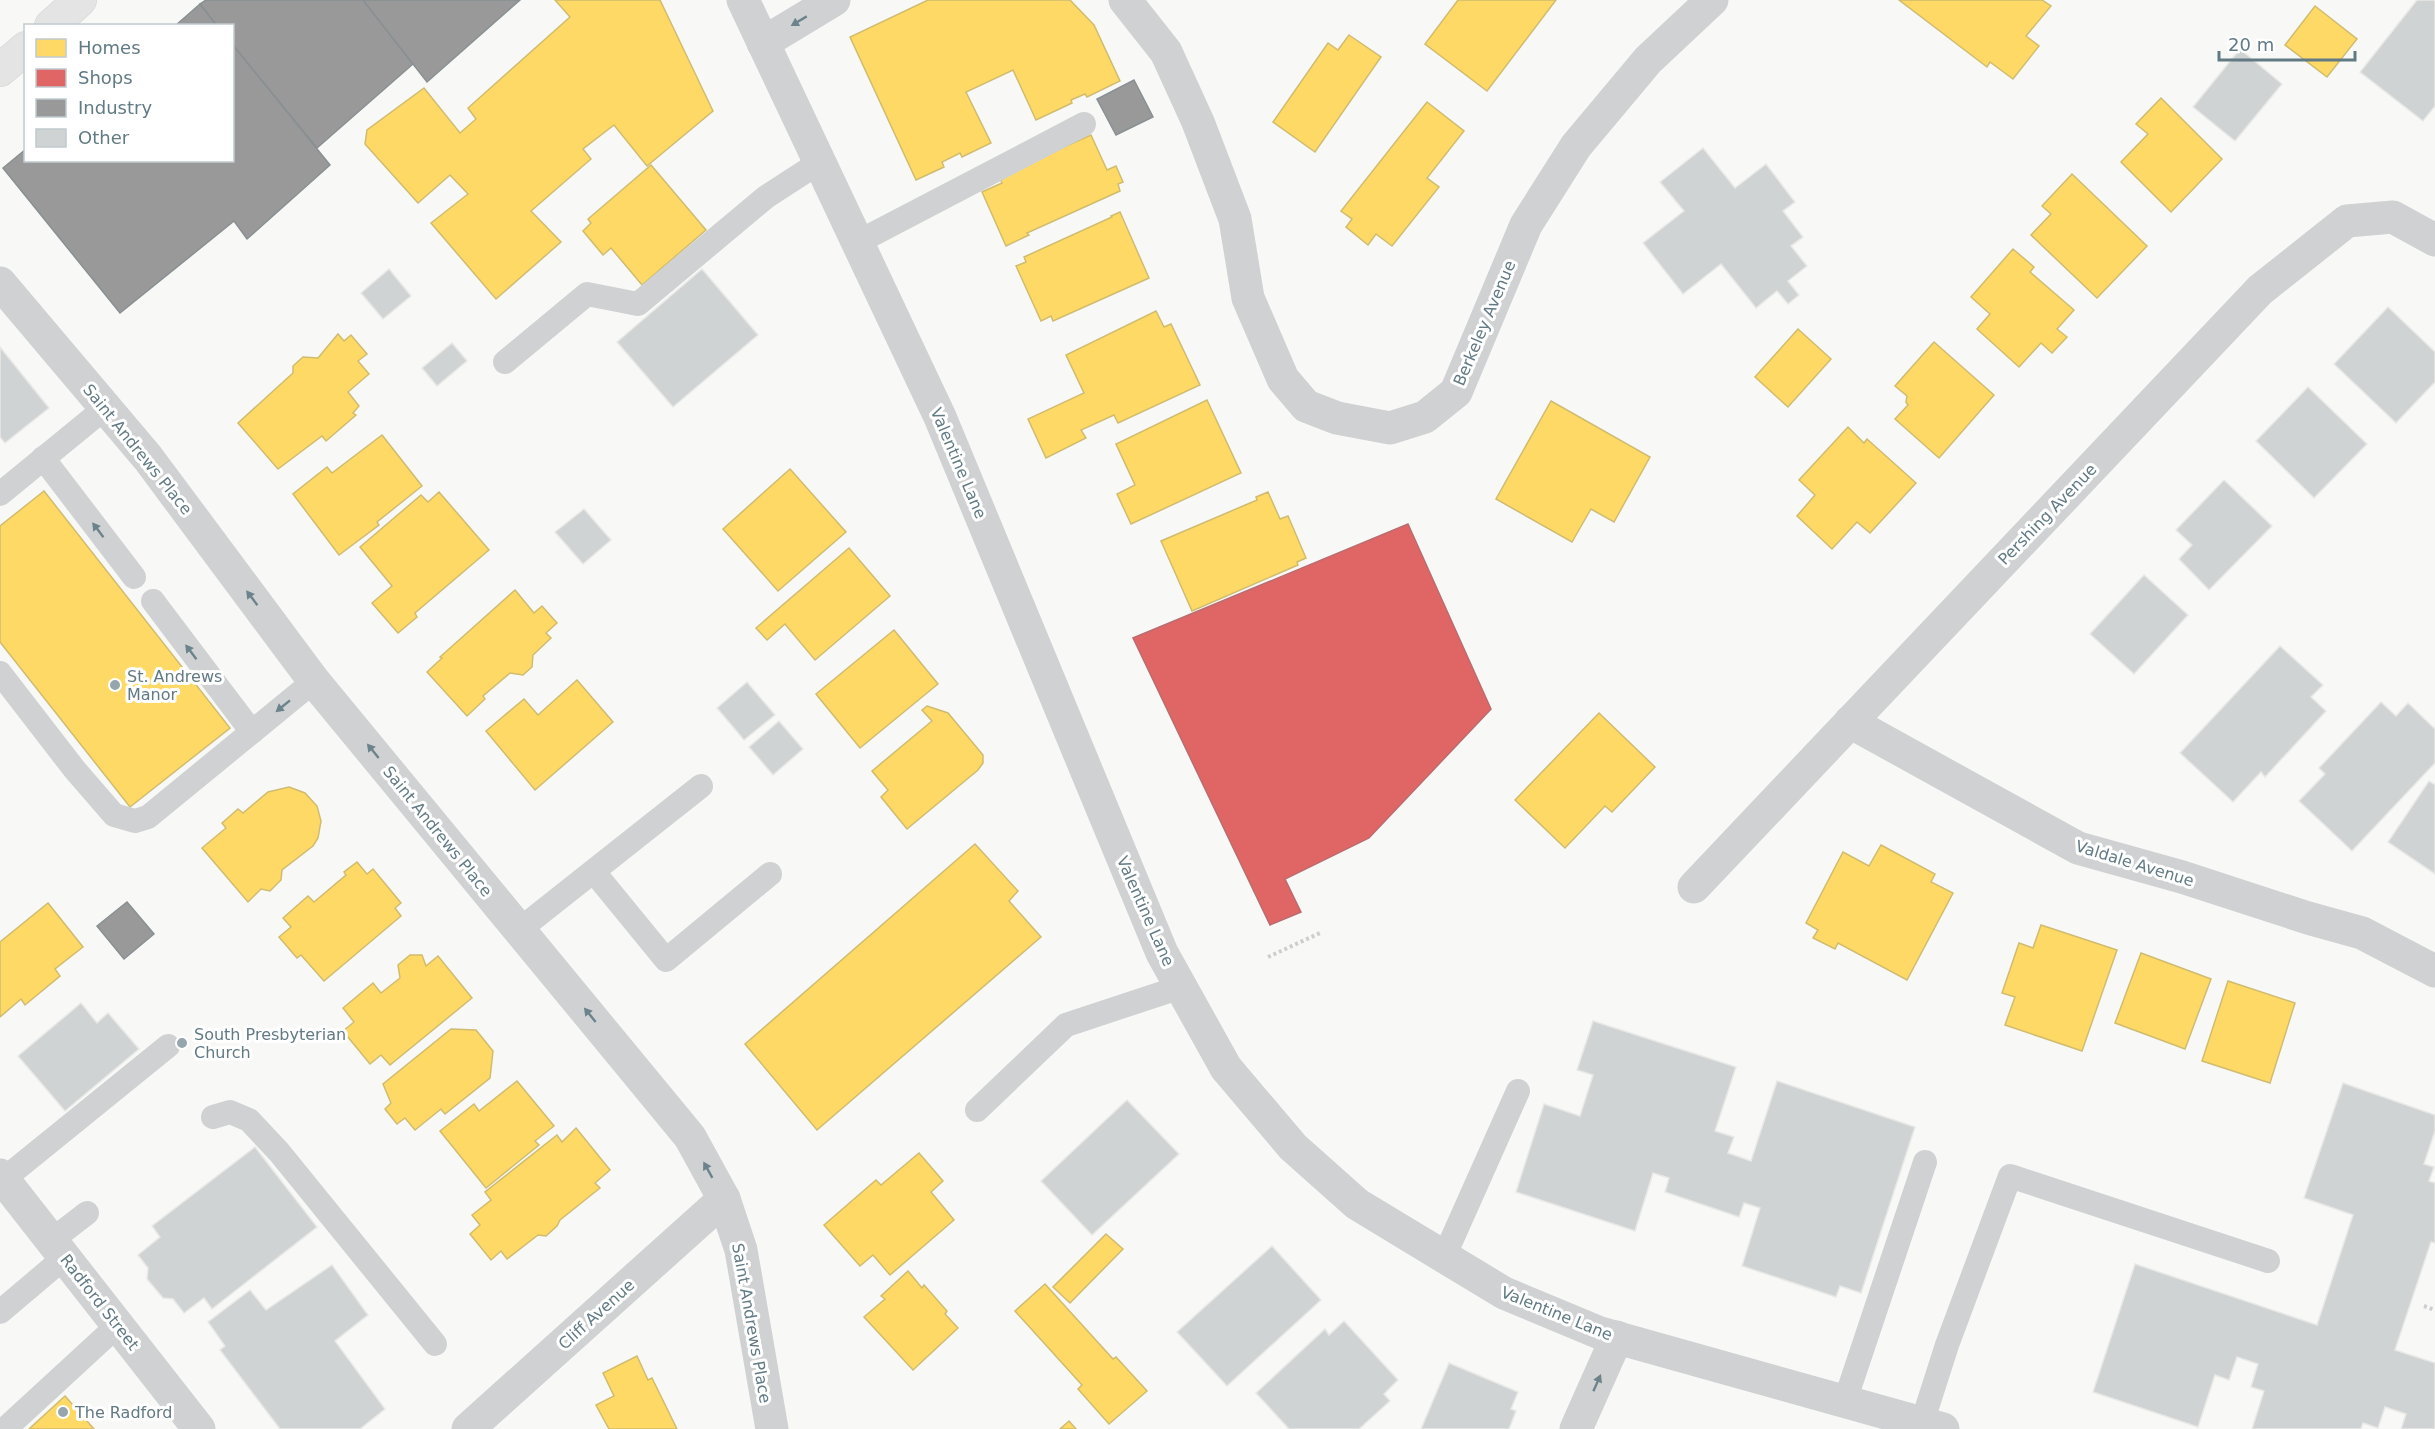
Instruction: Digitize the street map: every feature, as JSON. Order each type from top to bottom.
[{"type":"main road","points":[[53,24],[80,0]]},
{"type":"main road","points":[[0,70],[24,50]]},
{"type":"street","name":"Valentine Lane","points":[[743,0],[940,417],[1158,942],[1226,1068],[1293,1147],[1357,1204],[1504,1293],[1600,1333],[1933,1426]]},
{"type":"street","points":[[763,43],[834,0]]},
{"type":"street","name":"Berkeley Avenue","points":[[1125,0],[1166,52],[1198,123],[1235,219],[1248,298],[1282,378],[1306,406],[1337,418],[1390,428],[1425,417],[1456,392],[1527,225],[1576,146],[1648,60],[1712,0]]},
{"type":"street","name":"Pershing Avenue","points":[[1694,887],[2260,290],[2347,221],[2393,217],[2435,240]]},
{"type":"street","name":"Saint Andrews Place","points":[[0,283],[148,458],[315,681],[690,1137],[724,1199],[741,1250],[772,1429]]},
{"type":"street","name":"Valdale Avenue","points":[[1850,722],[2078,848],[2182,877],[2362,933],[2435,971]]},
{"type":"street","name":"Radford Street","points":[[2,1177],[199,1429]]},
{"type":"street","name":"Cliff Avenue","points":[[468,1429],[724,1199]]},
{"type":"street","points":[[1576,1429],[1617,1337]]},
{"type":"lane","points":[[858,242],[1084,124]]},
{"type":"lane","points":[[505,362],[587,294],[638,304],[766,197],[820,162]]},
{"type":"lane","points":[[0,494],[105,408]]},
{"type":"lane","points":[[43,458],[134,577]]},
{"type":"lane","points":[[153,601],[252,732]]},
{"type":"lane","points":[[0,673],[75,770],[114,815],[135,820],[147,817],[315,681]]},
{"type":"lane","points":[[519,930],[702,786]]},
{"type":"lane","points":[[594,872],[666,960],[770,874]]},
{"type":"lane","points":[[976,1110],[1066,1025],[1181,987]]},
{"type":"lane","points":[[2,1177],[168,1046]]},
{"type":"lane","points":[[1444,1257],[1518,1091]]},
{"type":"lane","points":[[213,1118],[230,1112],[249,1120],[279,1152],[435,1344]]},
{"type":"lane","points":[[1845,1401],[1925,1162]]},
{"type":"lane","points":[[1933,1426],[1947,1346],[2010,1176],[2268,1261]]},
{"type":"lane","points":[[0,1312],[87,1214]]},
{"type":"lane","points":[[5,1429],[118,1325]]},
{"type":"path","points":[[1268,957],[1320,933]]},
{"type":"path","points":[[2424,1306],[2435,1310]]},
{"type":"building: Homes","points":[[555,0],[660,0],[713,111],[647,166],[614,125],[583,149],[591,159],[531,211],[561,242],[496,299],[431,223],[468,194],[450,175],[418,203],[365,144],[367,130],[424,88],[460,133],[476,119],[468,108],[570,17]]},
{"type":"building: Homes","points":[[928,0],[1070,0],[1094,25],[1120,81],[1087,97],[1085,94],[1071,100],[1072,103],[1036,120],[1013,70],[966,92],[991,143],[962,157],[960,153],[942,162],[944,167],[916,180],[850,37]]},
{"type":"building: Homes","points":[[1458,0],[1556,0],[1487,91],[1425,44]]},
{"type":"building: Homes","points":[[1899,0],[2042,0],[2051,6],[2026,36],[2039,46],[2013,79],[1990,62],[1987,67]]},
{"type":"building: Homes","points":[[2315,6],[2357,39],[2327,77],[2285,45]]},
{"type":"building: Homes","points":[[1349,35],[1381,57],[1315,152],[1273,122],[1328,43],[1338,50]]},
{"type":"building: Homes","points":[[2161,98],[2222,159],[2171,212],[2121,162],[2148,134],[2136,124]]},
{"type":"building: Homes","points":[[1427,102],[1464,131],[1427,178],[1439,187],[1392,246],[1376,234],[1368,245],[1346,227],[1352,219],[1341,211]]},
{"type":"building: Homes","points":[[1091,135],[1107,170],[1116,166],[1123,182],[1118,184],[1120,191],[1027,233],[1029,235],[1006,246],[982,192],[1002,183],[999,176]]},
{"type":"building: Homes","points":[[651,165],[706,230],[642,285],[611,248],[603,255],[583,231],[591,223],[588,219]]},
{"type":"building: Homes","points":[[2072,174],[2147,246],[2097,298],[2031,235],[2051,214],[2042,206]]},
{"type":"building: Homes","points":[[1120,212],[1149,278],[1053,321],[1051,316],[1041,321],[1016,266],[1026,262],[1024,257]]},
{"type":"building: Homes","points":[[2013,249],[2034,267],[2030,272],[2074,310],[2057,329],[2067,337],[2052,353],[2041,343],[2019,367],[1977,329],[1990,314],[1971,297]]},
{"type":"building: Homes","points":[[1156,311],[1164,327],[1171,324],[1200,385],[1118,423],[1114,415],[1081,430],[1086,438],[1046,458],[1028,419],[1084,393],[1066,355]]},
{"type":"building: Homes","points":[[1798,329],[1831,359],[1788,407],[1755,377]]},
{"type":"building: Homes","points":[[338,334],[344,341],[351,335],[367,354],[358,361],[369,374],[348,392],[359,406],[353,413],[356,415],[326,441],[322,436],[278,469],[238,423],[293,373],[293,366],[303,357],[318,358]]},
{"type":"building: Homes","points":[[1934,342],[1994,395],[1939,458],[1895,419],[1908,405],[1907,396],[1895,386]]},
{"type":"building: Homes","points":[[1207,400],[1241,473],[1131,524],[1117,494],[1135,485],[1116,444]]},
{"type":"building: Homes","points":[[1551,401],[1650,457],[1614,522],[1591,509],[1572,542],[1496,499]]},
{"type":"building: Homes","points":[[1848,427],[1864,443],[1867,439],[1916,483],[1870,533],[1857,522],[1832,549],[1797,516],[1815,495],[1799,480]]},
{"type":"building: Homes","points":[[382,435],[422,486],[377,522],[379,525],[339,555],[293,494],[327,467],[332,473]]},
{"type":"building: Homes","points":[[790,469],[846,532],[778,591],[723,529]]},
{"type":"building: Homes","name":"St. Andrews Manor","points":[[44,491],[230,728],[130,807],[0,642],[0,526]]},
{"type":"building: Homes","points":[[439,492],[489,550],[415,613],[417,617],[398,633],[372,603],[392,586],[360,547],[421,495],[428,502]]},
{"type":"building: Homes","points":[[1268,492],[1280,519],[1288,516],[1306,558],[1297,562],[1298,565],[1192,611],[1161,541],[1257,500],[1256,497]]},
{"type":"building: Homes","points":[[849,548],[890,596],[815,660],[785,624],[767,640],[756,628]]},
{"type":"building: Homes","points":[[515,590],[534,613],[542,606],[557,623],[546,633],[551,638],[533,655],[532,667],[523,675],[510,673],[483,696],[485,699],[467,716],[427,672],[442,658],[440,657]]},
{"type":"building: Homes","points":[[894,630],[938,684],[860,748],[816,694]]},
{"type":"building: Homes","points":[[577,680],[613,722],[535,790],[486,731],[524,699],[538,715]]},
{"type":"building: Homes","points":[[927,706],[948,713],[983,755],[983,763],[978,770],[907,829],[881,797],[888,790],[872,771],[932,721],[922,710]]},
{"type":"building: Homes","points":[[1599,713],[1655,767],[1612,812],[1605,806],[1565,848],[1515,800]]},
{"type":"building: Homes","points":[[289,787],[305,793],[317,806],[321,821],[318,838],[313,846],[282,870],[281,880],[270,891],[261,889],[248,902],[202,848],[226,828],[222,823],[238,809],[243,813],[268,792]]},
{"type":"building: Homes","points":[[975,844],[1018,891],[1009,901],[1041,937],[817,1130],[745,1044]]},
{"type":"building: Homes","points":[[1881,845],[1935,874],[1931,882],[1953,893],[1907,980],[1838,943],[1835,949],[1813,938],[1818,930],[1806,923],[1843,852],[1869,866]]},
{"type":"building: Homes","points":[[357,862],[367,874],[373,869],[401,903],[395,908],[401,916],[324,981],[301,955],[297,958],[279,937],[291,927],[283,918],[308,896],[314,902],[346,875],[344,872]]},
{"type":"building: Homes","points":[[48,903],[83,947],[55,969],[60,976],[25,1005],[21,999],[0,1017],[0,942]]},
{"type":"building: Homes","points":[[2041,925],[2117,950],[2082,1051],[2005,1025],[2015,997],[2002,993],[2019,943],[2033,948]]},
{"type":"building: Homes","points":[[2141,953],[2211,979],[2185,1049],[2115,1023]]},
{"type":"building: Homes","points":[[410,955],[422,955],[426,966],[438,956],[472,998],[390,1065],[381,1055],[370,1064],[343,1031],[354,1022],[343,1008],[373,983],[381,993],[400,978],[398,965]]},
{"type":"building: Homes","points":[[2228,981],[2295,1003],[2270,1083],[2202,1061]]},
{"type":"building: Homes","points":[[451,1029],[476,1030],[493,1051],[490,1078],[445,1114],[441,1109],[415,1130],[405,1118],[397,1124],[385,1109],[391,1103],[383,1084]]},
{"type":"building: Homes","points":[[517,1081],[554,1126],[535,1141],[539,1145],[486,1188],[440,1131],[474,1104],[479,1111]]},
{"type":"building: Homes","points":[[576,1128],[610,1170],[595,1183],[600,1188],[560,1220],[546,1236],[538,1235],[507,1259],[501,1251],[491,1260],[470,1234],[480,1225],[472,1215],[491,1200],[485,1192],[557,1135],[562,1142]]},
{"type":"building: Homes","points":[[919,1153],[943,1181],[931,1192],[954,1220],[890,1275],[873,1255],[860,1266],[824,1225],[876,1180],[881,1185]]},
{"type":"building: Homes","points":[[1106,1234],[1123,1249],[1070,1303],[1053,1287]]},
{"type":"building: Homes","points":[[908,1271],[922,1288],[924,1285],[947,1311],[945,1314],[958,1328],[913,1370],[864,1317],[885,1299],[881,1296]]},
{"type":"building: Homes","points":[[1045,1284],[1113,1359],[1116,1357],[1147,1391],[1109,1424],[1078,1389],[1082,1385],[1015,1311]]},
{"type":"building: Homes","points":[[637,1356],[648,1380],[652,1378],[677,1429],[609,1429],[596,1405],[614,1396],[603,1373]]},
{"type":"building: Homes","name":"The Radford","points":[[65,1396],[94,1429],[29,1429]]},
{"type":"building: Homes","points":[[1069,1421],[1076,1429],[1060,1429]]},
{"type":"building: Shops","points":[[1408,524],[1491,709],[1369,838],[1285,879],[1301,912],[1270,925],[1133,638]]},
{"type":"building: Industry","points":[[206,0],[363,0],[413,64],[317,148],[234,46],[234,24],[215,24],[200,4]]},
{"type":"building: Industry","points":[[363,0],[520,0],[427,82]]},
{"type":"building: Industry","points":[[200,4],[215,24],[177,24]]},
{"type":"building: Industry","points":[[234,46],[330,165],[247,239],[234,221],[120,313],[3,168],[24,151],[24,162],[234,162]]},
{"type":"building: Industry","points":[[1134,80],[1153,117],[1116,135],[1097,99]]},
{"type":"building: Industry","points":[[127,902],[154,934],[124,959],[97,926]]},
{"type":"building: Other","points":[[2417,0],[2435,0],[2435,106],[2423,121],[2360,72]]},
{"type":"building: Other","points":[[2240,49],[2282,84],[2235,141],[2193,107]]},
{"type":"building: Other","points":[[1703,148],[1735,188],[1766,164],[1795,202],[1783,211],[1803,237],[1791,246],[1807,266],[1788,281],[1799,295],[1788,304],[1777,291],[1756,308],[1721,264],[1683,294],[1643,243],[1684,211],[1660,182]]},
{"type":"building: Other","points":[[389,269],[411,296],[383,319],[361,293]]},
{"type":"building: Other","points":[[702,269],[758,335],[673,407],[617,342]]},
{"type":"building: Other","points":[[2388,307],[2435,352],[2435,382],[2396,423],[2334,364]]},
{"type":"building: Other","points":[[452,343],[467,361],[437,386],[422,368]]},
{"type":"building: Other","points":[[0,347],[49,408],[5,443],[0,437]]},
{"type":"building: Other","points":[[2308,387],[2367,444],[2314,498],[2256,441]]},
{"type":"building: Other","points":[[2224,480],[2272,526],[2209,590],[2179,559],[2192,545],[2176,530]]},
{"type":"building: Other","points":[[584,509],[611,540],[583,564],[555,532]]},
{"type":"building: Other","points":[[2144,575],[2188,615],[2134,674],[2090,634]]},
{"type":"building: Other","points":[[2280,646],[2323,685],[2311,697],[2326,711],[2265,777],[2261,772],[2233,802],[2180,753]]},
{"type":"building: Other","points":[[747,682],[775,715],[744,740],[717,708]]},
{"type":"building: Other","points":[[2381,702],[2396,716],[2408,703],[2435,729],[2435,763],[2352,851],[2299,801],[2325,774],[2319,768]]},
{"type":"building: Other","points":[[779,721],[803,749],[773,775],[749,747]]},
{"type":"building: Other","points":[[2429,781],[2435,785],[2435,874],[2388,842]]},
{"type":"building: Other","points":[[81,1003],[97,1023],[108,1013],[139,1049],[65,1111],[18,1056]]},
{"type":"building: Other","points":[[1593,1021],[1736,1067],[1715,1131],[1734,1137],[1728,1153],[1751,1161],[1777,1081],[1915,1127],[1861,1293],[1840,1286],[1836,1297],[1742,1266],[1760,1208],[1744,1203],[1739,1217],[1665,1192],[1669,1178],[1653,1173],[1635,1231],[1516,1192],[1544,1104],[1580,1116],[1593,1075],[1577,1070]]},
{"type":"building: Other","points":[[2343,1083],[2435,1115],[2435,1131],[2424,1164],[2434,1167],[2429,1181],[2435,1183],[2435,1243],[2431,1242],[2395,1350],[2435,1363],[2435,1429],[2401,1429],[2406,1414],[2385,1407],[2378,1428],[2363,1423],[2361,1429],[2252,1429],[2264,1391],[2251,1387],[2258,1364],[2237,1357],[2229,1380],[2215,1375],[2198,1427],[2093,1392],[2135,1264],[2317,1325],[2353,1215],[2304,1198]]},
{"type":"building: Other","points":[[1127,1100],[1179,1154],[1092,1235],[1041,1181]]},
{"type":"building: Other","points":[[255,1147],[317,1227],[212,1309],[204,1298],[184,1313],[173,1299],[163,1298],[147,1279],[148,1268],[138,1255],[160,1237],[152,1226]]},
{"type":"building: Other","points":[[1272,1246],[1321,1300],[1227,1386],[1177,1332]]},
{"type":"building: Other","points":[[332,1265],[368,1315],[335,1341],[385,1409],[360,1429],[280,1429],[220,1350],[225,1346],[208,1322],[250,1290],[266,1310]]},
{"type":"building: Other","points":[[1344,1321],[1398,1380],[1384,1394],[1390,1401],[1359,1429],[1289,1429],[1256,1393],[1325,1329],[1329,1335]]},
{"type":"building: Other","points":[[1449,1363],[1518,1392],[1511,1409],[1516,1411],[1509,1429],[1421,1429]]},
{"type":"place","name":"St. Andrews Manor","points":[[115,685]]},
{"type":"place","name":"South Presbyterian Church","points":[[182,1043]]},
{"type":"place","name":"The Radford","points":[[63,1412]]}]
